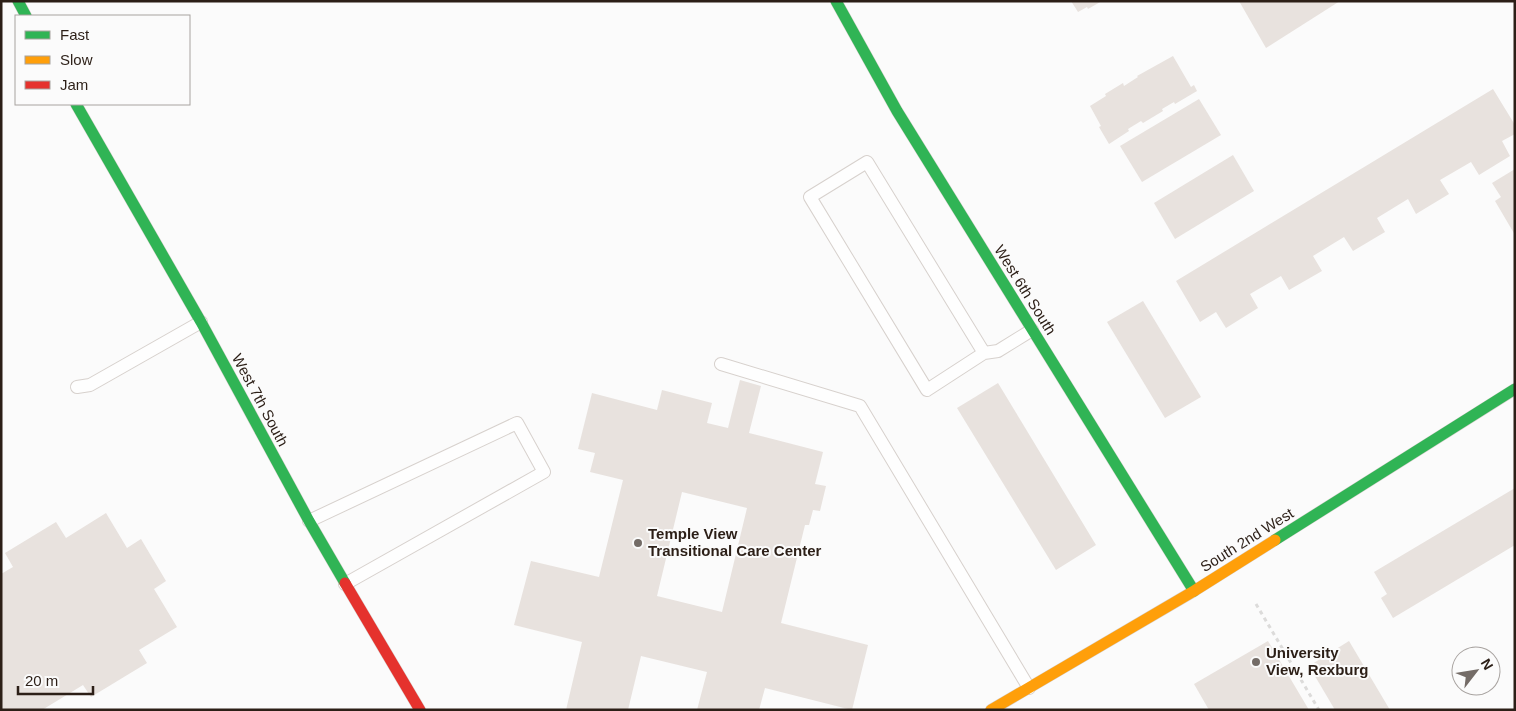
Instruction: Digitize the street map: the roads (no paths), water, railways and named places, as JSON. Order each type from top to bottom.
[{"type":"main road","points":[[18,1],[25,15]]},
{"type":"main road","name":"West 6th South","points":[[836,1],[897,111],[1194,591]]},
{"type":"main road","name":"West 7th South","points":[[77,105],[201,322],[308,521],[420,710]]},
{"type":"main road","name":"South 2nd West","points":[[991,710],[1194,591],[1515,390]]},
{"type":"lane","points":[[984,354],[867,162],[810,197],[926,390],[984,354],[998,352],[1032,330]]},
{"type":"lane","points":[[77,387],[90,385],[201,322]]},
{"type":"lane","points":[[721,364],[860,406],[1028,688]]},
{"type":"lane","points":[[308,521],[517,422],[544,472],[345,584]]},
{"type":"place","name":"Temple View Transitional Care Center","points":[[638,543]]},
{"type":"place","name":"University View, Rexburg","points":[[1256,662]]}]
